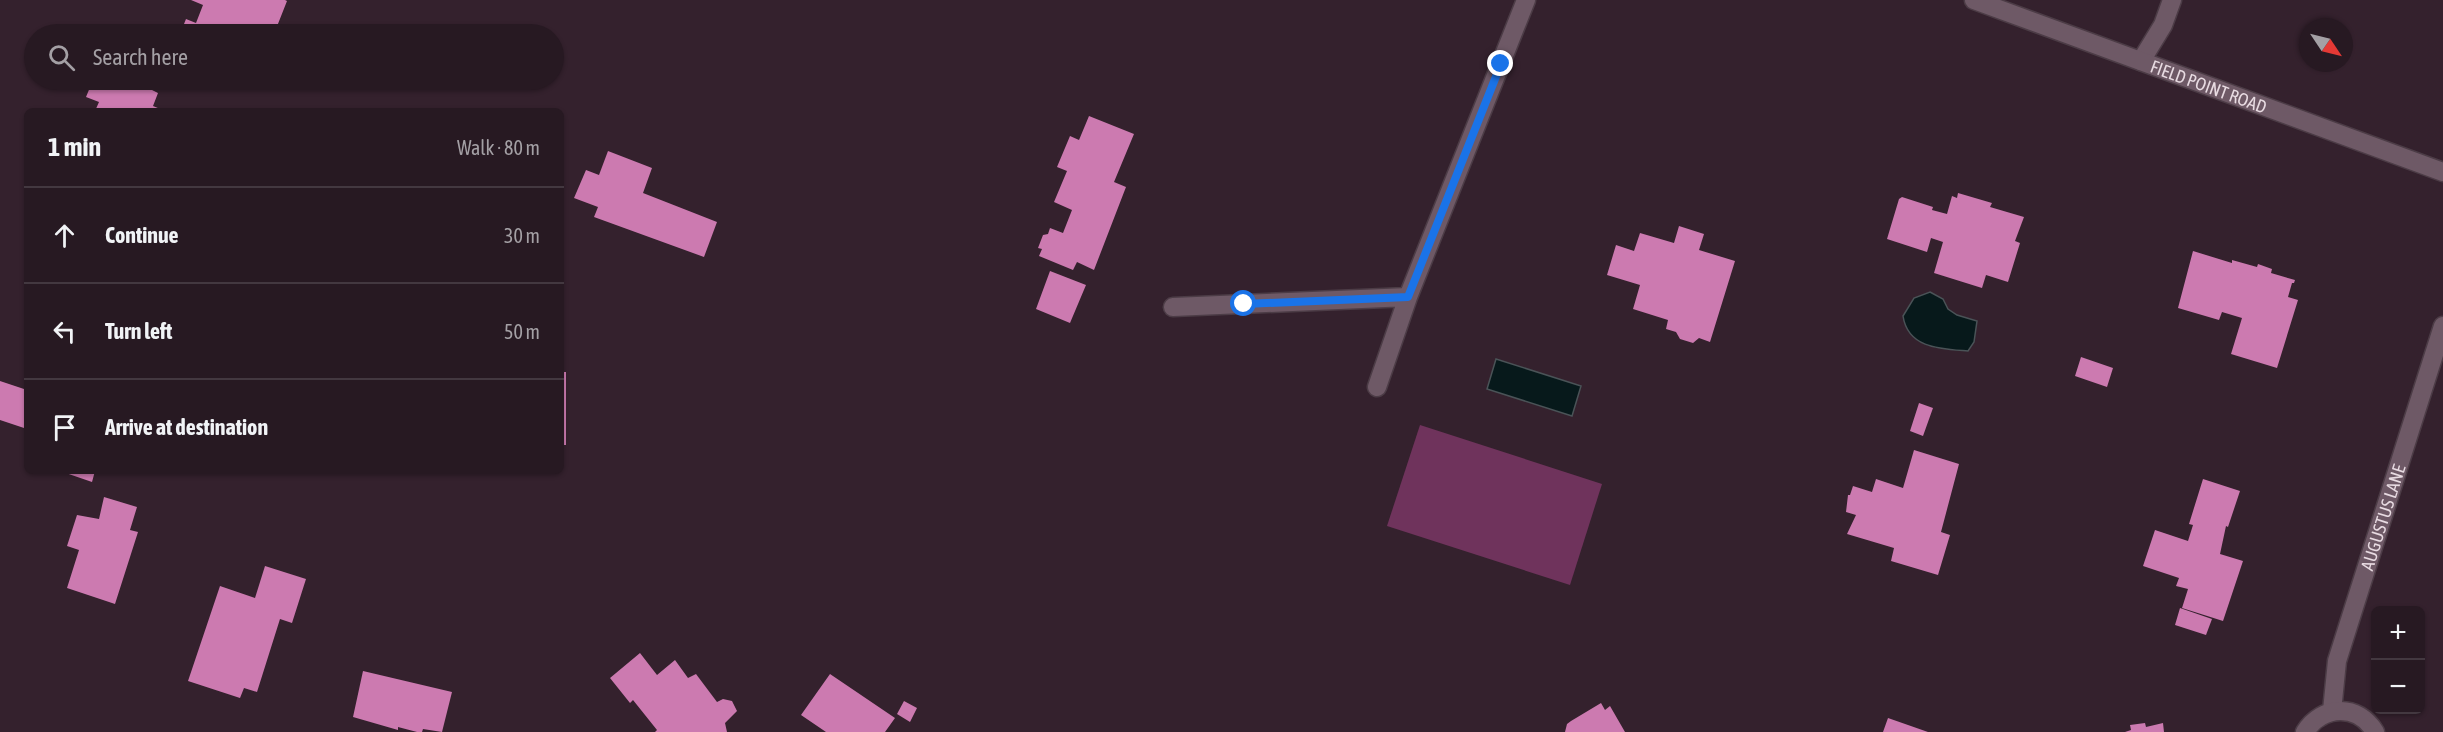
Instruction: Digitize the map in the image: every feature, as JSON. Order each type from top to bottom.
[{"type":"street","points":[[1377,387],[1408,297],[1526,0]]},
{"type":"street","name":"FIELD POINT ROAD","points":[[1974,0],[2443,172]]},
{"type":"street","points":[[2141,61],[2163,24],[2172,0]]},
{"type":"street","points":[[1173,307],[1408,297]]},
{"type":"street","name":"AUGUSTUS LANE","points":[[2332,711],[2337,661],[2443,326]]},
{"type":"street","points":[[2305,732],[2310,723],[2319,716],[2332,711],[2347,711],[2360,715],[2375,732]]},
{"type":"shaded area","points":[[1930,292],[1943,299],[1948,309],[1957,315],[1977,321],[1974,342],[1968,351],[1928,345],[1919,341],[1906,327],[1903,316],[1914,298]]},
{"type":"shaded area","points":[[1496,359],[1581,386],[1572,416],[1487,389]]},
{"type":"shaded area","points":[[1420,425],[1602,484],[1570,585],[1387,526]]},
{"type":"building","points":[[191,0],[287,1],[278,24],[184,24],[186,19],[196,23],[203,5]]},
{"type":"building","points":[[89,90],[152,90],[158,93],[153,106],[158,108],[96,108],[99,102],[86,97]]},
{"type":"building","points":[[1089,116],[1134,134],[1114,182],[1126,187],[1094,270],[1077,262],[1073,270],[1039,256],[1042,249],[1038,248],[1043,235],[1048,234],[1050,228],[1063,233],[1072,210],[1054,202],[1067,171],[1057,167],[1070,136],[1079,140]]},
{"type":"building","points":[[608,151],[652,168],[643,193],[717,222],[704,257],[594,217],[598,207],[574,198],[586,170],[599,175]]},
{"type":"building","points":[[1958,193],[1992,203],[1990,207],[2024,217],[2015,241],[2020,243],[2008,282],[1986,275],[1982,288],[1934,273],[1943,242],[1931,238],[1927,252],[1887,239],[1899,199],[1902,197],[1947,214],[1952,196],[1957,198]]},
{"type":"building","points":[[1679,226],[1704,234],[1699,250],[1735,261],[1710,342],[1699,338],[1693,343],[1680,339],[1676,332],[1666,329],[1668,320],[1633,309],[1640,285],[1607,275],[1616,245],[1634,251],[1640,233],[1674,243]]},
{"type":"building","points":[[2193,251],[2232,263],[2232,260],[2257,267],[2258,264],[2272,269],[2271,273],[2295,280],[2288,297],[2298,300],[2277,368],[2231,354],[2242,318],[2222,312],[2219,320],[2178,308]]},
{"type":"building","points":[[1050,271],[1086,285],[1070,323],[1036,309]]},
{"type":"building","points":[[2081,357],[2113,368],[2107,387],[2075,376]]},
{"type":"building","points":[[564,372],[566,372],[566,445],[564,445]]},
{"type":"building","points":[[0,381],[24,389],[24,428],[0,420]]},
{"type":"building","points":[[1919,403],[1933,408],[1923,436],[1910,431]]},
{"type":"building","points":[[1914,450],[1959,464],[1941,532],[1950,535],[1938,575],[1891,561],[1894,548],[1847,534],[1856,515],[1846,512],[1848,495],[1853,486],[1872,492],[1876,479],[1903,488]]},
{"type":"building","points":[[69,474],[94,474],[92,482]]},
{"type":"building","points":[[2203,479],[2240,491],[2228,527],[2226,526],[2220,554],[2243,561],[2223,621],[2182,608],[2188,589],[2176,586],[2179,578],[2143,566],[2155,530],[2188,541],[2193,525],[2189,524]]},
{"type":"building","points":[[104,497],[137,507],[130,530],[138,532],[115,604],[67,588],[79,550],[67,546],[77,515],[99,519]]},
{"type":"building","points":[[265,566],[306,579],[292,623],[280,619],[257,692],[244,688],[240,698],[188,681],[220,586],[255,598]]},
{"type":"building","points":[[2180,608],[2212,619],[2206,635],[2175,625]]},
{"type":"building","points":[[640,653],[657,675],[675,660],[688,678],[696,674],[717,702],[723,699],[732,701],[737,711],[725,723],[727,732],[655,732],[657,730],[633,700],[630,703],[610,678]]},
{"type":"building","points":[[363,671],[452,692],[442,732],[423,729],[422,732],[417,732],[398,727],[398,730],[353,717]]},
{"type":"building","points":[[830,674],[895,718],[885,732],[826,732],[801,715]]},
{"type":"building","points":[[904,701],[917,708],[910,722],[897,714]]},
{"type":"building","points":[[1601,703],[1605,710],[1610,706],[1625,732],[1565,732],[1567,724]]},
{"type":"building","points":[[1888,718],[1928,732],[1883,732]]},
{"type":"building","points":[[2145,723],[2146,727],[2163,723],[2164,732],[2125,732],[2131,730],[2130,725]]},
{"type":"route","points":[[1244,304],[1408,297],[1501,64]]}]
